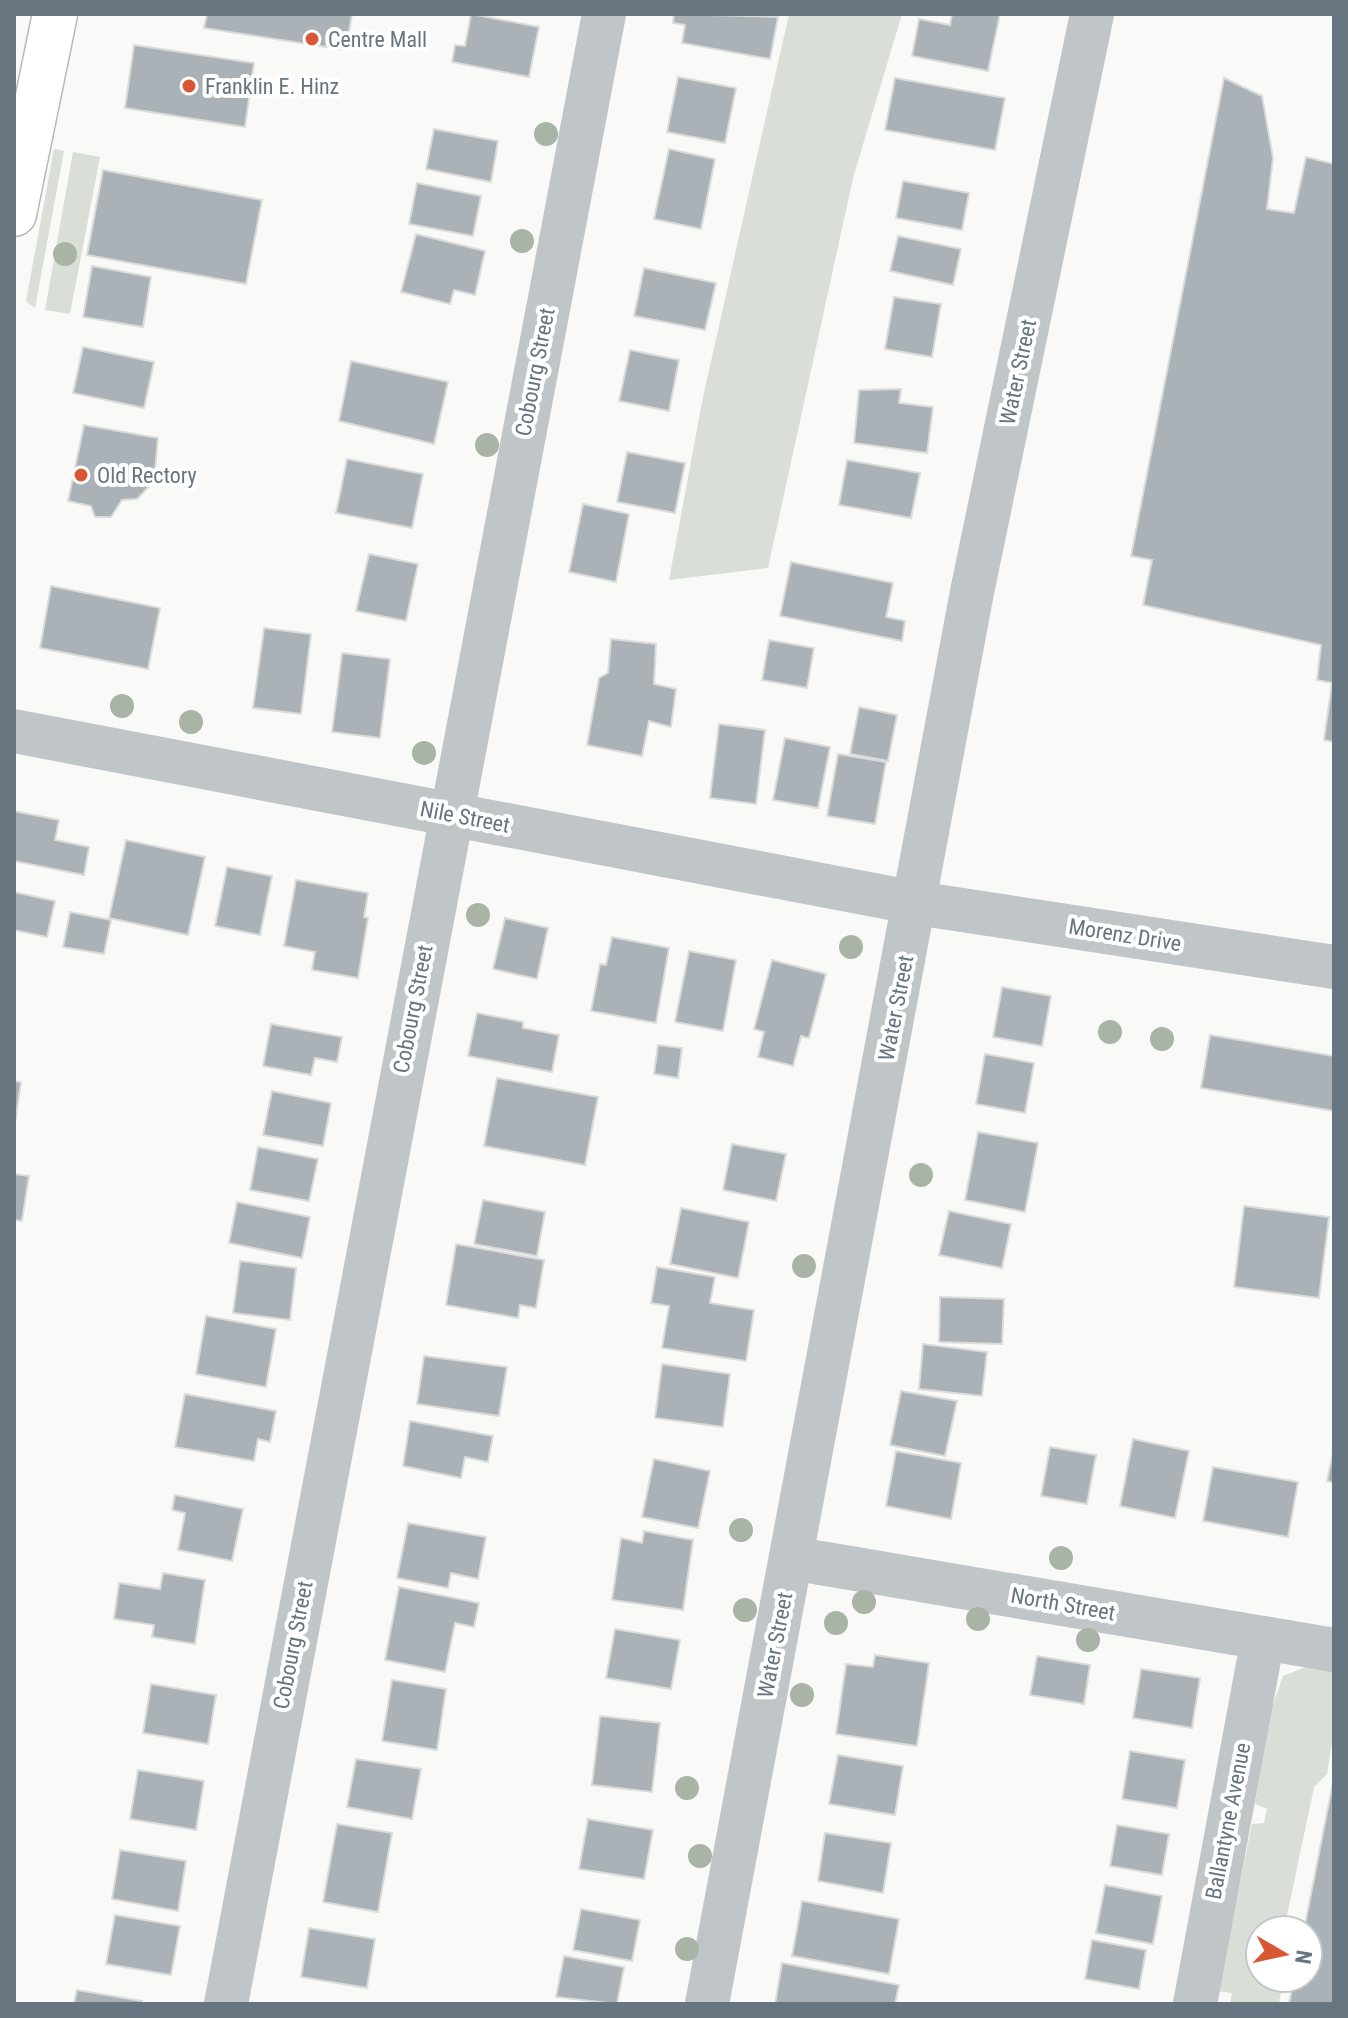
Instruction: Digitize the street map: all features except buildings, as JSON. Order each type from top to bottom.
[{"type":"main road","points":[[15,202],[55,14]]},
{"type":"street","name":"Cobourg Street","points":[[226,2004],[449,814],[604,14]]},
{"type":"street","name":"Water Street","points":[[707,2004],[972,592],[1092,14]]},
{"type":"street","name":"Nile Street","points":[[14,731],[916,903]]},
{"type":"street","name":"Morenz Drive","points":[[916,903],[1334,967]]},
{"type":"street","name":"North Street","points":[[791,1558],[1334,1650]]},
{"type":"street","name":"Ballantyne Avenue","points":[[1195,2004],[1263,1638]]},
{"type":"shaded area","points":[[789,14],[902,14],[853,178],[768,568],[669,580],[703,397]]},
{"type":"shaded area","points":[[54,149],[64,151],[35,308],[26,301]]},
{"type":"shaded area","points":[[73,152],[100,157],[70,314],[45,310]]},
{"type":"shaded area","points":[[1308,1666],[1334,1671],[1334,1731],[1327,1774],[1314,1787],[1287,1914],[1244,1914],[1244,1994],[1281,1994],[1279,2004],[1230,2004],[1232,1993],[1218,1991],[1252,1824],[1264,1823],[1267,1809],[1255,1804],[1271,1710],[1283,1676]]},
{"type":"place","name":"Centre Mall","points":[[312,39]]},
{"type":"place","name":"Franklin E. Hinz","points":[[189,86]]},
{"type":"place","name":"Old Rectory","points":[[81,475]]}]
